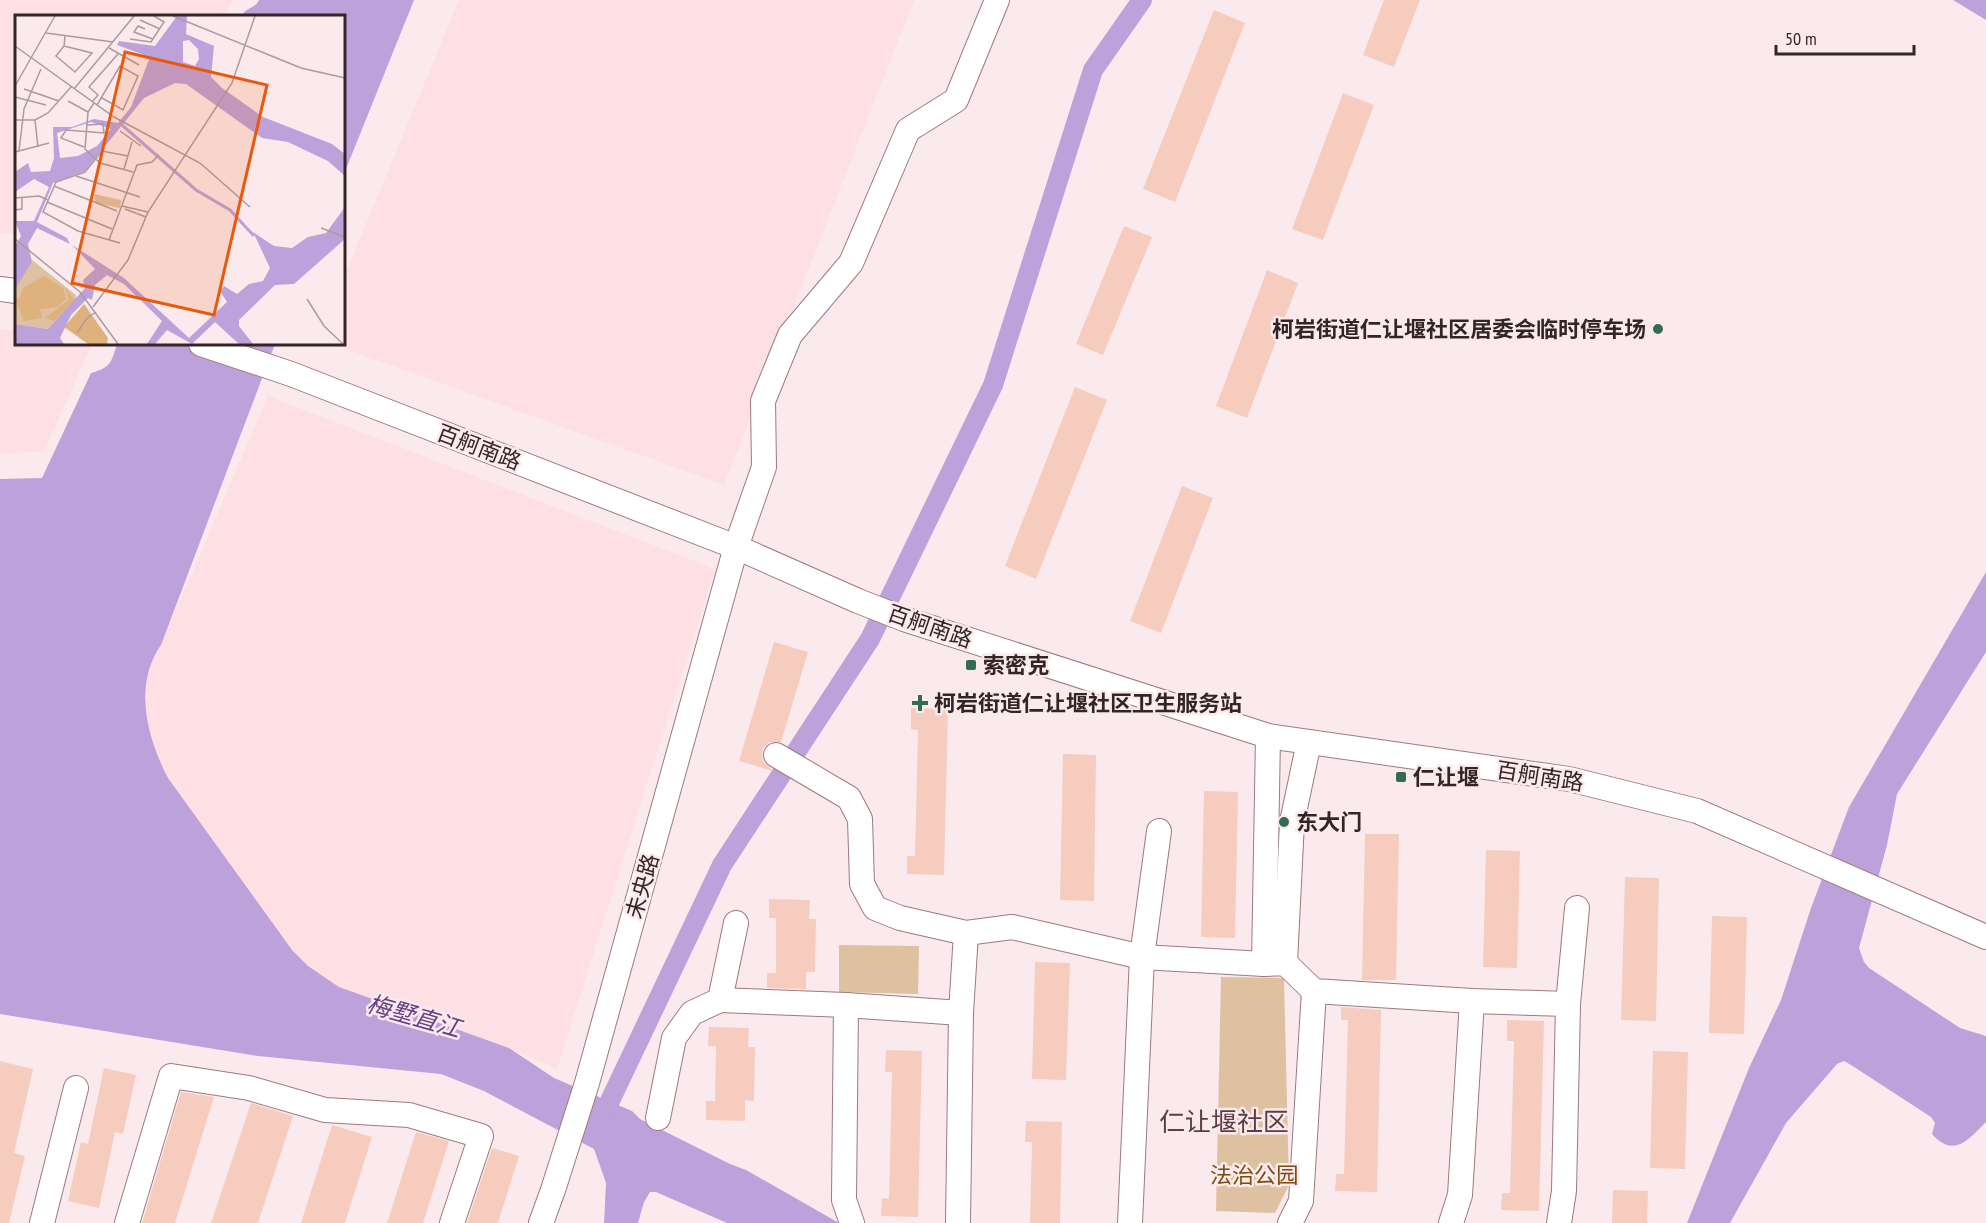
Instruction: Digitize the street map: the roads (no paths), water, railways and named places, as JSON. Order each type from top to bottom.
[{"type":"street","name":"未央路","points":[[541,1223],[554,1190],[587,1083],[736,547],[764,467],[763,401],[790,335],[851,263],[908,130],[956,100],[997,0]]},
{"type":"street","points":[[0,289],[15,291]]},
{"type":"street","name":"百舸南路","points":[[204,345],[291,374],[736,547],[904,619],[1268,736],[1569,779],[1621,790],[1697,811],[1986,937]]},
{"type":"street","points":[[1268,736],[1275,963]]},
{"type":"street","points":[[1275,963],[1292,822],[1309,742]]},
{"type":"street","points":[[776,755],[849,798],[860,819],[862,884],[875,908],[900,918],[966,933],[1012,927],[1142,957],[1275,963],[1314,991],[1472,1001],[1568,1004]]},
{"type":"street","points":[[1130,1223],[1142,957],[1159,831]]},
{"type":"street","points":[[1559,1223],[1564,1191],[1568,1004],[1577,908]]},
{"type":"street","points":[[720,1000],[736,923]]},
{"type":"street","points":[[958,1223],[961,1013],[966,933]]},
{"type":"street","points":[[1290,1223],[1301,1201],[1314,991]]},
{"type":"street","points":[[658,1118],[674,1038],[692,1013],[720,1000],[961,1013]]},
{"type":"street","points":[[1451,1223],[1460,1195],[1472,1001]]},
{"type":"street","points":[[846,1005],[844,1200],[852,1223]]},
{"type":"street","points":[[127,1223],[171,1076],[249,1088],[325,1110],[409,1115],[481,1136],[452,1223]]},
{"type":"street","points":[[42,1223],[76,1088]]},
{"type":"water","points":[[259,0],[414,0],[345,172],[345,15],[243,15]]},
{"type":"water","points":[[1953,0],[1986,0],[1986,20]]},
{"type":"water","name":"梅墅直江","points":[[117,345],[275,345],[161,645],[152,661],[145,694],[149,729],[168,778],[292,950],[308,966],[339,987],[509,1048],[554,1078],[632,1111],[640,1119],[746,1170],[839,1223],[727,1223],[656,1192],[650,1192],[644,1202],[638,1223],[604,1223],[606,1183],[594,1149],[484,1091],[441,1074],[258,1056],[0,1014],[0,479],[42,478],[91,373],[107,366]]},
{"type":"water","points":[[1986,572],[1986,652],[1897,794],[1887,845],[1859,948],[1869,968],[1960,1028],[1986,1036],[1986,1122],[1961,1144],[1947,1145],[1932,1134],[1935,1123],[1931,1117],[1844,1061],[1837,1064],[1786,1123],[1730,1223],[1687,1223],[1749,1068],[1781,1000],[1811,908],[1849,807]]},
{"type":"waterway","points":[[599,1124],[722,865],[870,639],[993,385],[1093,70],[1142,0]]},
{"type":"place","name":"柯岩街道仁让堰社区居委会临时停车场","points":[[1658,329]]},
{"type":"place","name":"索密克","points":[[971,665]]},
{"type":"place","name":"柯岩街道仁让堰社区卫生服务站","points":[[920,703]]},
{"type":"place","name":"仁让堰","points":[[1401,777]]},
{"type":"place","name":"东大门","points":[[1284,822]]},
{"type":"district","name":"仁让堰社区","points":[[1224,1121]]},
{"type":"park label","name":"法治公园","points":[[1254,1175]]}]
